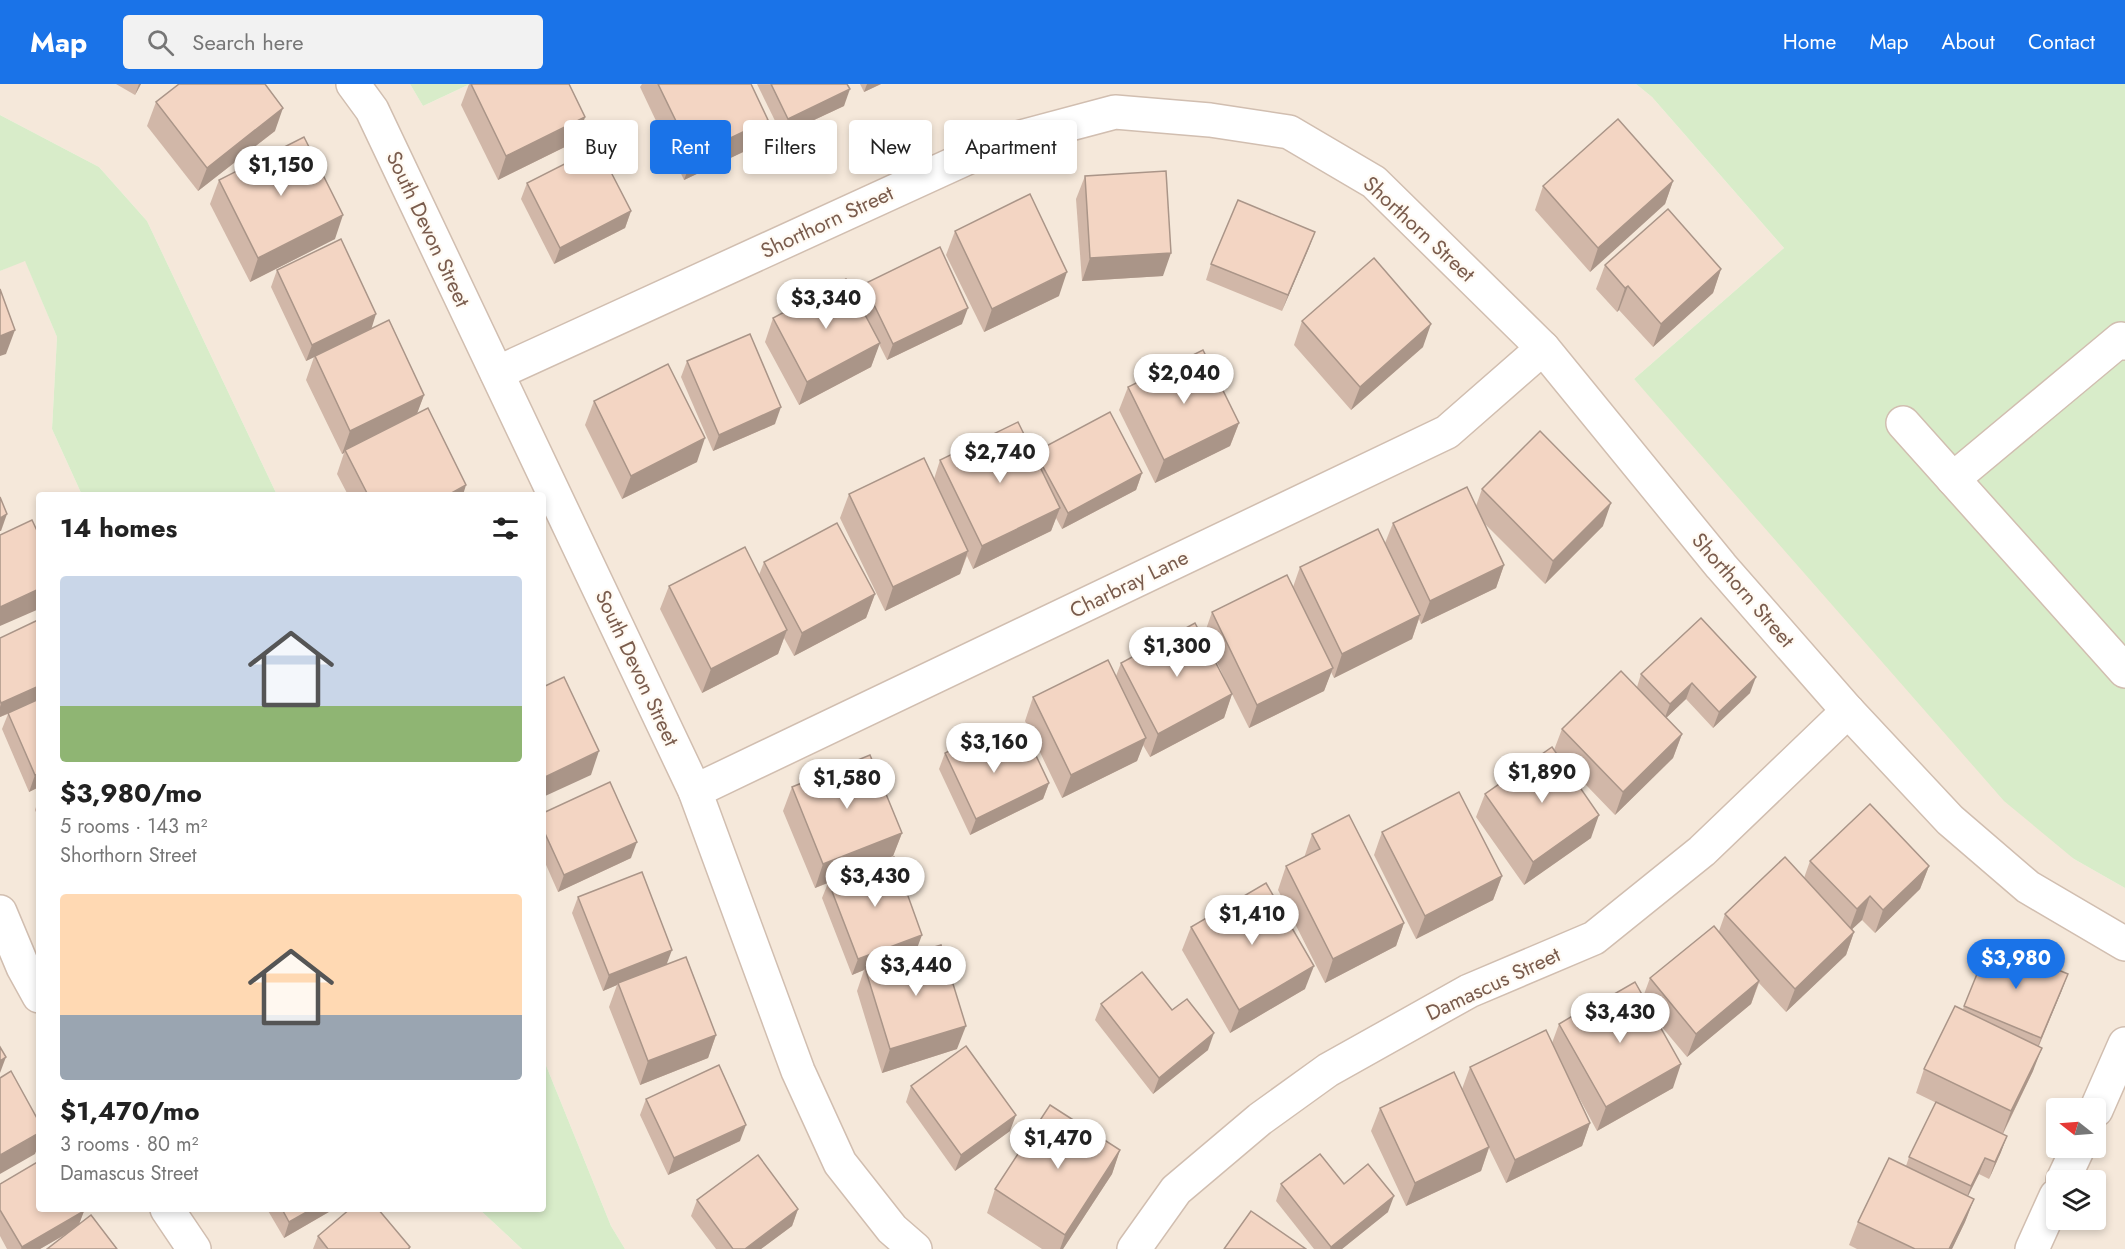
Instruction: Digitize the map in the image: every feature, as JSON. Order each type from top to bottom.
[{"type":"street","name":"South Devon Street","points":[[352,84],[372,110],[695,791],[798,1071],[840,1163],[892,1229],[915,1249]]},
{"type":"street","name":"Shorthorn Street","points":[[497,373],[1002,142],[1115,112],[1210,120],[1289,132],[1374,182],[1543,348],[1721,566],[1848,711],[1950,820],[2028,887],[2125,944]]},
{"type":"street","points":[[1953,479],[2121,339],[2125,344]]},
{"type":"street","name":"Charbray Lane","points":[[695,791],[1447,432],[1543,348]]},
{"type":"street","points":[[1903,423],[2125,671]]},
{"type":"street","name":"Damascus Street","points":[[1134,1249],[1176,1190],[1260,1119],[1328,1070],[1468,990],[1594,938],[1702,851],[1848,711]]},
{"type":"street","points":[[0,912],[23,967],[36,991]]},
{"type":"street","points":[[2101,1098],[2125,1044]]},
{"type":"street","points":[[169,1212],[194,1249]]},
{"type":"street","points":[[2032,1249],[2046,1218]]},
{"type":"shaded area","points":[[0,84],[410,84],[423,106],[470,84],[1636,84],[1652,97],[1784,248],[1634,379],[2074,859],[2125,888],[2125,1249],[625,1249],[611,1226],[546,1065],[546,492],[276,492],[147,221],[99,167],[0,115]]},
{"type":"shaded area","points":[[25,260],[57,337],[52,429],[81,492],[36,492],[36,1212],[482,1212],[522,1249],[0,1249],[0,271]]},
{"type":"green space","points":[[410,84],[470,84],[423,106]]},
{"type":"green space","points":[[1636,84],[2125,84],[2125,888],[2074,859],[2004,801],[1634,379],[1784,248],[1652,97]]},
{"type":"green space","points":[[0,115],[99,167],[147,221],[276,492],[81,492],[52,429],[57,337],[25,261],[0,271]]},
{"type":"green space","points":[[546,1065],[611,1226],[625,1249],[522,1249],[482,1212],[546,1212]]},
{"type":"building","points":[[179,84],[265,84],[283,108],[207,168],[156,102]]},
{"type":"building","points":[[471,84],[569,84],[585,117],[579,120],[564,120],[564,127],[506,156]]},
{"type":"building","points":[[658,84],[751,84],[768,120],[743,120],[743,132],[731,138],[731,120],[676,120]]},
{"type":"building","points":[[771,84],[847,84],[850,89],[788,119]]},
{"type":"building","points":[[1618,119],[1673,181],[1598,248],[1543,186]]},
{"type":"building","points":[[304,137],[343,215],[258,258],[219,180]]},
{"type":"building","points":[[564,164],[564,174],[612,174],[631,211],[560,248],[527,183]]},
{"type":"building","points":[[1166,171],[1171,253],[1090,258],[1085,176]]},
{"type":"building","points":[[1030,194],[1067,272],[992,309],[955,231]]},
{"type":"building","points":[[1238,200],[1315,232],[1288,295],[1211,264]]},
{"type":"building","points":[[1668,209],[1721,269],[1661,324],[1628,286],[1625,288],[1605,265]]},
{"type":"building","points":[[341,239],[376,314],[312,345],[277,270]]},
{"type":"building","points":[[940,247],[968,308],[893,344],[864,284]]},
{"type":"building","points":[[1374,258],[1431,324],[1360,387],[1302,321]]},
{"type":"building","points":[[846,279],[880,343],[807,382],[773,318]]},
{"type":"building","points":[[0,289],[15,330],[0,336]]},
{"type":"building","points":[[389,320],[424,395],[350,431],[315,356]]},
{"type":"building","points":[[750,334],[781,407],[719,435],[687,361]]},
{"type":"building","points":[[1203,350],[1239,423],[1164,460],[1128,387]]},
{"type":"building","points":[[668,364],[705,438],[631,476],[594,401]]},
{"type":"building","points":[[428,408],[466,485],[453,492],[366,492],[345,450]]},
{"type":"building","points":[[1110,412],[1142,473],[1068,513],[1035,452]]},
{"type":"building","points":[[1018,422],[1060,508],[982,546],[940,460]]},
{"type":"building","points":[[1540,431],[1611,503],[1553,561],[1482,489]]},
{"type":"building","points":[[924,458],[968,551],[893,587],[849,494]]},
{"type":"building","points":[[1467,487],[1504,565],[1430,601],[1393,523]]},
{"type":"building","points":[[0,497],[7,514],[0,518]]},
{"type":"building","points":[[32,520],[36,529],[36,590],[0,607],[0,535]]},
{"type":"building","points":[[837,523],[875,594],[802,633],[764,562]]},
{"type":"building","points":[[1378,529],[1420,615],[1342,654],[1300,567]]},
{"type":"building","points":[[745,547],[787,630],[711,669],[669,586]]},
{"type":"building","points":[[1287,575],[1333,668],[1257,705],[1212,612]]},
{"type":"building","points":[[1701,618],[1756,677],[1719,712],[1692,683],[1670,704],[1641,674]]},
{"type":"building","points":[[36,621],[36,687],[1,703],[0,700],[0,638]]},
{"type":"building","points":[[1195,623],[1232,694],[1158,734],[1121,663]]},
{"type":"building","points":[[1108,660],[1146,738],[1071,775],[1033,697]]},
{"type":"building","points":[[1621,671],[1682,734],[1623,792],[1562,729]]},
{"type":"building","points":[[564,677],[599,751],[546,777],[546,686]]},
{"type":"building","points":[[36,700],[36,775],[35,775],[8,713]]},
{"type":"building","points":[[990,731],[1002,759],[1031,745],[1049,783],[976,819],[945,753]]},
{"type":"building","points":[[1552,747],[1599,815],[1533,862],[1485,794]]},
{"type":"building","points":[[870,755],[902,833],[823,864],[792,787]]},
{"type":"building","points":[[610,782],[637,842],[564,875],[546,836],[546,812]]},
{"type":"building","points":[[1459,792],[1502,876],[1425,916],[1382,832]]},
{"type":"building","points":[[1870,804],[1929,866],[1883,910],[1870,896],[1857,909],[1810,861]]},
{"type":"building","points":[[1349,815],[1404,923],[1333,959],[1286,866],[1320,849],[1312,834]]},
{"type":"building","points":[[894,857],[922,935],[858,959],[828,881]]},
{"type":"building","points":[[1785,857],[1854,932],[1795,989],[1725,914]]},
{"type":"building","points":[[642,872],[672,950],[609,975],[578,897]]},
{"type":"building","points":[[1266,883],[1314,966],[1239,1010],[1191,927]]},
{"type":"building","points":[[1714,926],[1759,981],[1696,1034],[1650,978]]},
{"type":"building","points":[[1990,942],[2068,974],[2041,1038],[1964,1006]]},
{"type":"building","points":[[941,945],[966,1026],[890,1049],[865,968]]},
{"type":"building","points":[[686,957],[716,1035],[648,1061],[618,983]]},
{"type":"building","points":[[1142,972],[1172,1010],[1187,999],[1214,1033],[1159,1078],[1101,1004]]},
{"type":"building","points":[[1635,982],[1681,1064],[1606,1107],[1559,1024]]},
{"type":"building","points":[[1955,1006],[2042,1048],[2011,1111],[1924,1069]]},
{"type":"building","points":[[1546,1030],[1590,1123],[1515,1160],[1470,1067]]},
{"type":"building","points":[[966,1046],[1016,1115],[961,1155],[911,1086]]},
{"type":"building","points":[[0,1047],[6,1057],[0,1061]]},
{"type":"building","points":[[719,1065],[746,1125],[674,1158],[646,1099]]},
{"type":"building","points":[[11,1071],[36,1117],[36,1135],[0,1155],[0,1078]]},
{"type":"building","points":[[1454,1072],[1489,1147],[1415,1183],[1380,1108]]},
{"type":"building","points":[[1936,1102],[2007,1136],[1995,1162],[1985,1158],[1971,1186],[1909,1157]]},
{"type":"building","points":[[1050,1105],[1120,1150],[1065,1235],[995,1189]]},
{"type":"building","points":[[1320,1154],[1344,1184],[1368,1164],[1394,1196],[1331,1247],[1281,1184]]},
{"type":"building","points":[[758,1155],[798,1209],[745,1249],[733,1249],[697,1200]]},
{"type":"building","points":[[1889,1158],[1974,1199],[1949,1249],[1915,1249],[1858,1222]]},
{"type":"building","points":[[36,1163],[36,1212],[82,1212],[22,1247],[0,1210],[0,1184]]},
{"type":"building","points":[[1251,1211],[1306,1249],[1224,1249]]},
{"type":"building","points":[[284,1212],[307,1212],[289,1222]]},
{"type":"building","points":[[346,1212],[381,1212],[410,1247],[408,1249],[328,1249],[318,1236]]},
{"type":"building","points":[[91,1215],[117,1249],[47,1249]]}]
